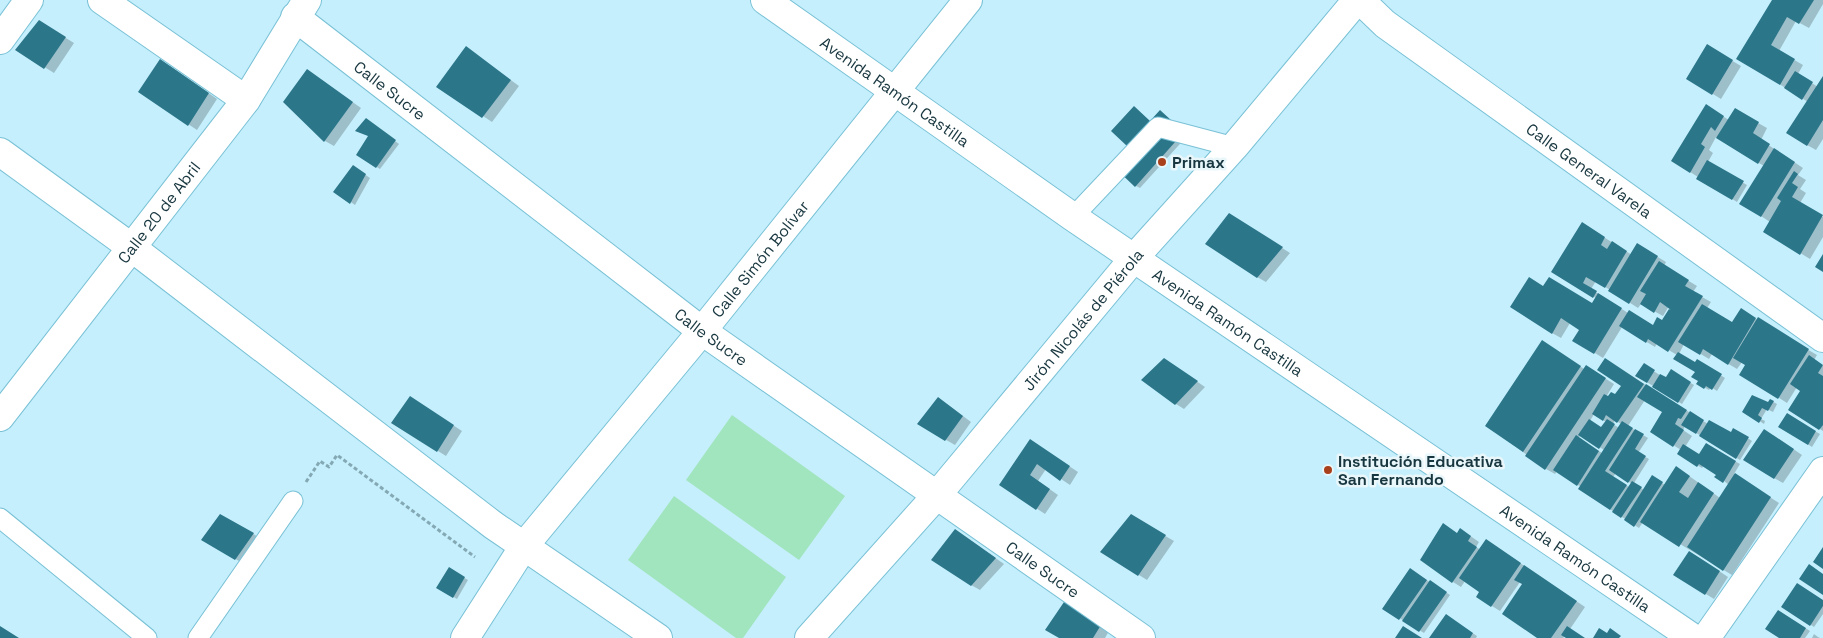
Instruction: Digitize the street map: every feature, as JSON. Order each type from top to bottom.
[{"type":"street","points":[[0,40],[28,0]]},
{"type":"street","points":[[102,0],[246,100]]},
{"type":"street","name":"Avenida Ramón Castilla","points":[[765,0],[1134,258],[1693,638]]},
{"type":"street","name":"Calle Simón Bolívar","points":[[466,638],[524,546],[702,331],[968,0]]},
{"type":"street","name":"Jirón Nicolás de Piérola","points":[[809,638],[937,495],[1134,258],[1234,147],[1358,0]]},
{"type":"street","name":"Calle General Varela","points":[[1358,0],[1385,24],[1823,338]]},
{"type":"street","name":"Calle 20 de Abril","points":[[0,417],[246,100],[301,8]]},
{"type":"street","name":"Calle Sucre","points":[[301,8],[702,331],[1141,638]]},
{"type":"street","points":[[0,152],[131,247],[493,525],[658,638]]},
{"type":"street","points":[[1706,638],[1823,471]]},
{"type":"lane","points":[[1074,216],[1158,127],[1234,147]]},
{"type":"lane","points":[[198,638],[293,501]]},
{"type":"lane","points":[[0,518],[147,638]]},
{"type":"path","points":[[293,501],[320,461],[329,467],[337,455],[475,557]]},
{"type":"green space","points":[[732,415],[845,496],[799,560],[686,480]]},
{"type":"green space","points":[[674,496],[786,577],[743,638],[736,638],[628,560]]},
{"type":"building","points":[[1772,0],[1814,0],[1799,24],[1787,17],[1771,45],[1795,59],[1780,85],[1736,59]]},
{"type":"building","points":[[39,20],[66,37],[44,69],[15,50]]},
{"type":"building","points":[[1707,44],[1733,60],[1712,95],[1686,79]]},
{"type":"building","points":[[466,46],[511,80],[482,118],[436,87]]},
{"type":"building","points":[[160,59],[209,93],[188,126],[138,92]]},
{"type":"building","points":[[307,69],[353,102],[324,142],[283,102]]},
{"type":"building","points":[[1795,71],[1813,82],[1802,100],[1784,88]]},
{"type":"building","points":[[1823,76],[1823,120],[1807,146],[1786,133]]},
{"type":"building","points":[[1706,104],[1724,116],[1715,131],[1711,127],[1701,144],[1705,147],[1690,173],[1671,161]]},
{"type":"building","points":[[1134,106],[1150,121],[1160,110],[1184,132],[1135,187],[1112,165],[1128,147],[1111,131]]},
{"type":"building","points":[[1735,108],[1759,122],[1753,133],[1770,144],[1758,164],[1716,138]]},
{"type":"building","points":[[366,118],[396,140],[376,168],[356,155],[368,136],[355,131]]},
{"type":"building","points":[[1774,148],[1795,162],[1761,217],[1739,204]]},
{"type":"building","points":[[1707,160],[1744,181],[1732,200],[1696,179]]},
{"type":"building","points":[[353,165],[366,174],[350,204],[333,192]]},
{"type":"building","points":[[1794,171],[1798,174],[1792,183],[1798,187],[1792,197],[1823,215],[1800,255],[1763,232],[1781,201],[1777,198]]},
{"type":"building","points":[[1229,213],[1283,247],[1257,278],[1205,244]]},
{"type":"building","points":[[1582,222],[1605,237],[1601,245],[1607,249],[1612,241],[1627,251],[1605,288],[1586,277],[1583,283],[1597,291],[1593,298],[1551,272]]},
{"type":"building","points":[[1637,243],[1658,256],[1629,304],[1608,291]]},
{"type":"building","points":[[1823,254],[1823,272],[1815,267]]},
{"type":"building","points":[[1659,261],[1689,280],[1685,286],[1703,296],[1668,352],[1648,339],[1646,343],[1619,326],[1629,310],[1653,325],[1657,317],[1662,320],[1669,309],[1671,310],[1660,302],[1654,313],[1640,304],[1646,294],[1640,291]]},
{"type":"building","points":[[1529,277],[1543,286],[1549,277],[1592,303],[1598,293],[1622,308],[1594,354],[1572,341],[1579,330],[1561,318],[1552,334],[1510,307]]},
{"type":"building","points":[[1702,304],[1732,322],[1741,308],[1756,318],[1728,365],[1703,349],[1700,355],[1678,342]]},
{"type":"building","points":[[1758,317],[1809,349],[1778,399],[1739,375],[1745,365],[1733,358]]},
{"type":"building","points":[[1542,340],[1581,366],[1523,452],[1485,426]]},
{"type":"building","points":[[1678,352],[1695,362],[1697,359],[1722,374],[1712,390],[1706,386],[1704,389],[1696,384],[1698,381],[1691,377],[1695,372],[1673,359]]},
{"type":"building","points":[[1809,355],[1823,365],[1818,373],[1823,376],[1823,425],[1819,430],[1788,410],[1800,391],[1790,384]]},
{"type":"building","points":[[1164,358],[1198,381],[1175,405],[1141,380]]},
{"type":"building","points":[[1605,358],[1644,384],[1617,423],[1606,415],[1603,421],[1592,414],[1604,394],[1608,396],[1611,392],[1615,394],[1621,386],[1597,370]]},
{"type":"building","points":[[1644,363],[1655,370],[1647,383],[1635,376]]},
{"type":"building","points":[[1586,365],[1606,378],[1545,470],[1525,456]]},
{"type":"building","points":[[1671,369],[1691,382],[1678,403],[1652,387],[1660,374],[1666,377]]},
{"type":"building","points":[[1646,384],[1687,410],[1681,419],[1678,418],[1675,424],[1684,430],[1673,447],[1650,432],[1662,412],[1637,397]]},
{"type":"building","points":[[1752,395],[1768,402],[1770,399],[1774,401],[1768,411],[1762,408],[1758,415],[1762,418],[1759,423],[1742,412]]},
{"type":"building","points":[[410,396],[454,425],[437,452],[391,423]]},
{"type":"building","points":[[938,397],[963,416],[945,441],[917,424]]},
{"type":"building","points":[[1690,411],[1704,420],[1696,434],[1681,425]]},
{"type":"building","points":[[1787,413],[1816,431],[1808,445],[1778,427]]},
{"type":"building","points":[[1589,419],[1601,427],[1607,419],[1615,424],[1599,449],[1578,435]]},
{"type":"building","points":[[1709,420],[1731,432],[1733,428],[1749,437],[1736,459],[1699,436]]},
{"type":"building","points":[[1622,421],[1633,428],[1605,471],[1627,485],[1610,510],[1578,489]]},
{"type":"building","points":[[1635,429],[1644,434],[1635,449],[1646,456],[1628,483],[1609,470]]},
{"type":"building","points":[[1764,429],[1794,449],[1774,479],[1743,460]]},
{"type":"building","points":[[1576,435],[1599,451],[1577,486],[1553,470]]},
{"type":"building","points":[[1030,439],[1070,466],[1060,481],[1037,464],[1030,475],[1050,489],[1036,510],[999,485]]},
{"type":"building","points":[[1706,443],[1736,461],[1723,483],[1714,477],[1716,475],[1699,464],[1697,467],[1677,454],[1683,444],[1699,454]]},
{"type":"building","points":[[1676,466],[1690,476],[1679,492],[1688,498],[1698,482],[1714,493],[1679,547],[1640,522]]},
{"type":"building","points":[[1735,473],[1771,497],[1723,571],[1687,547]]},
{"type":"building","points":[[1652,475],[1663,482],[1634,527],[1624,520]]},
{"type":"building","points":[[1632,481],[1642,487],[1621,518],[1612,512]]},
{"type":"building","points":[[220,514],[254,533],[235,560],[201,540]]},
{"type":"building","points":[[1131,514],[1166,535],[1138,576],[1100,552]]},
{"type":"building","points":[[1443,523],[1457,533],[1460,528],[1471,536],[1468,541],[1477,547],[1452,583],[1420,560]]},
{"type":"building","points":[[955,529],[996,558],[971,586],[931,560]]},
{"type":"building","points":[[1486,539],[1521,563],[1491,607],[1476,597],[1479,592],[1459,578]]},
{"type":"building","points":[[1823,547],[1823,569],[1813,562]]},
{"type":"building","points":[[1689,551],[1720,571],[1705,595],[1673,575]]},
{"type":"building","points":[[1809,564],[1823,574],[1823,595],[1799,579]]},
{"type":"building","points":[[1524,565],[1577,601],[1551,638],[1537,638],[1502,614],[1522,584],[1514,580]]},
{"type":"building","points":[[449,567],[465,577],[453,598],[436,588]]},
{"type":"building","points":[[1410,568],[1427,580],[1399,620],[1382,609]]},
{"type":"building","points":[[1430,580],[1447,592],[1419,632],[1402,621]]},
{"type":"building","points":[[1797,583],[1823,600],[1823,606],[1810,626],[1781,607]]},
{"type":"building","points":[[1064,602],[1101,625],[1093,638],[1059,638],[1045,630]]},
{"type":"building","points":[[1778,610],[1806,628],[1800,638],[1779,638],[1765,629]]},
{"type":"building","points":[[1446,614],[1473,633],[1470,638],[1429,638]]},
{"type":"building","points":[[0,626],[19,638],[0,638]]},
{"type":"building","points":[[1403,626],[1422,638],[1395,638]]},
{"type":"building","points":[[1567,626],[1585,638],[1566,638],[1561,635]]},
{"type":"building","points":[[1599,628],[1607,633],[1610,628],[1621,636],[1619,638],[1593,638]]},
{"type":"place","name":"Primax","points":[[1162,162]]},
{"type":"place","name":"Institución Educativa San Fernando","points":[[1328,470]]}]
